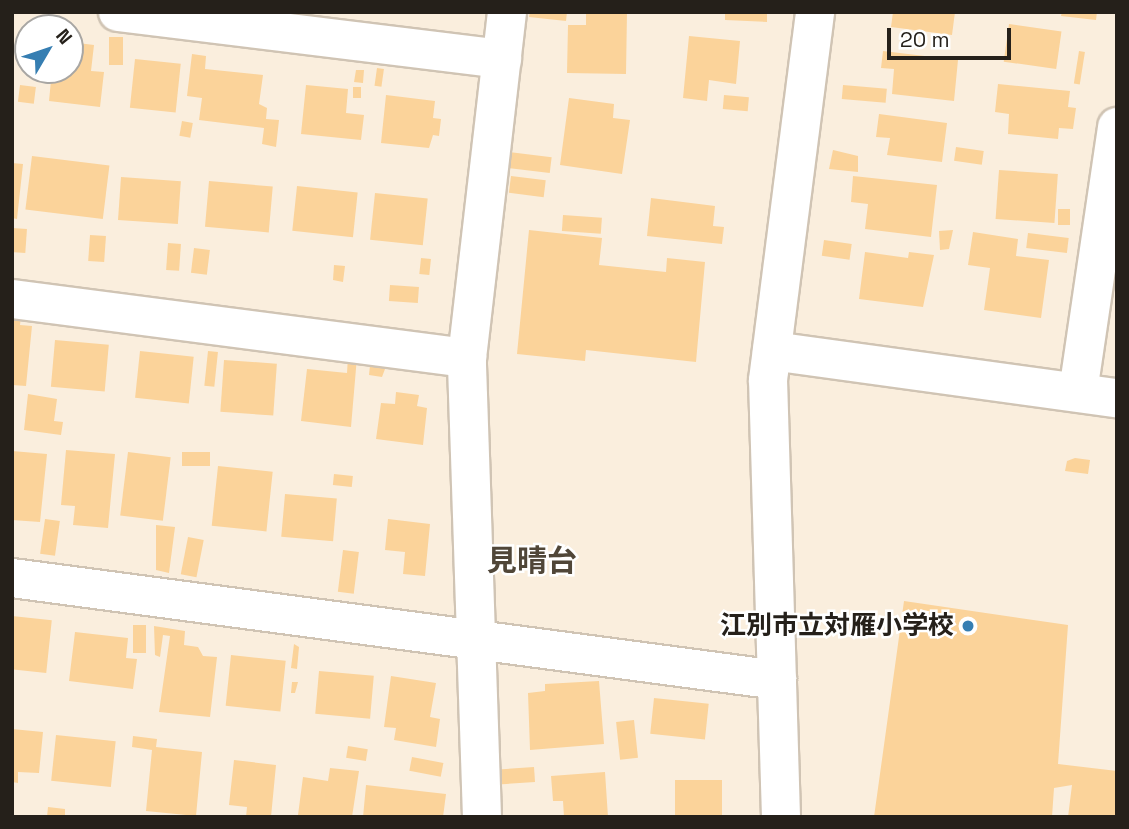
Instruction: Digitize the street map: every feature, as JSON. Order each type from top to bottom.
[{"type":"street","points":[[118,12],[502,59]]},
{"type":"street","points":[[482,817],[467,358],[507,12]]},
{"type":"street","points":[[781,817],[768,380],[815,12]]},
{"type":"street","points":[[1078,392],[1116,135]]},
{"type":"street","points":[[12,299],[467,358]]},
{"type":"street","points":[[772,351],[1117,398]]},
{"type":"street","points":[[12,578],[777,680]]},
{"type":"building","points":[[530,12],[567,12],[566,21],[529,17]]},
{"type":"building","points":[[586,12],[627,12],[626,74],[567,73],[568,25],[586,25]]},
{"type":"building","points":[[725,12],[767,12],[767,22],[725,20]]},
{"type":"building","points":[[893,12],[955,12],[952,35],[891,27]]},
{"type":"building","points":[[1062,12],[1097,12],[1096,20],[1061,16]]},
{"type":"building","points":[[1009,24],[1061,31],[1056,69],[1004,62]]},
{"type":"building","points":[[689,36],[740,41],[736,84],[709,80],[707,101],[683,98]]},
{"type":"building","points":[[109,37],[123,37],[123,65],[109,65]]},
{"type":"building","points":[[84,44],[94,45],[91,71],[104,72],[100,107],[49,101],[51,84],[84,84]]},
{"type":"building","points":[[883,51],[958,60],[954,101],[892,94],[894,69],[881,68]]},
{"type":"building","points":[[1079,51],[1085,52],[1080,85],[1074,84]]},
{"type":"building","points":[[192,54],[206,56],[205,69],[263,75],[259,104],[267,108],[266,119],[279,120],[276,147],[262,144],[264,128],[199,120],[202,98],[187,96]]},
{"type":"building","points":[[135,59],[181,64],[176,113],[130,108]]},
{"type":"building","points":[[377,68],[384,69],[381,87],[374,86]]},
{"type":"building","points":[[356,70],[364,70],[363,83],[354,82]]},
{"type":"building","points":[[998,84],[1070,91],[1068,107],[1076,108],[1073,129],[1059,128],[1058,139],[1008,134],[1009,114],[995,112]]},
{"type":"building","points":[[20,85],[36,87],[34,104],[18,102]]},
{"type":"building","points":[[306,85],[348,89],[346,113],[364,115],[361,140],[301,134]]},
{"type":"building","points":[[843,85],[887,89],[886,103],[842,99]]},
{"type":"building","points":[[353,87],[361,87],[361,98],[353,98]]},
{"type":"building","points":[[386,95],[435,101],[433,118],[441,119],[439,136],[433,135],[429,148],[381,143]]},
{"type":"building","points":[[724,95],[749,97],[748,111],[723,109]]},
{"type":"building","points":[[569,98],[614,104],[613,118],[630,120],[622,174],[560,165]]},
{"type":"building","points":[[879,114],[947,123],[942,162],[887,155],[890,138],[876,137]]},
{"type":"building","points":[[182,121],[193,123],[190,138],[179,136]]},
{"type":"building","points":[[956,147],[984,151],[982,165],[954,161]]},
{"type":"building","points":[[833,150],[858,156],[858,172],[829,169]]},
{"type":"building","points":[[509,152],[552,157],[550,173],[507,168]]},
{"type":"building","points":[[32,156],[109,166],[103,219],[25,210]]},
{"type":"building","points":[[12,163],[23,164],[17,219],[12,218]]},
{"type":"building","points":[[999,170],[1058,174],[1054,223],[996,219]]},
{"type":"building","points":[[511,176],[546,180],[544,197],[509,193]]},
{"type":"building","points":[[853,176],[937,185],[931,237],[865,229],[868,204],[851,202]]},
{"type":"building","points":[[121,177],[181,181],[178,224],[118,220]]},
{"type":"building","points":[[209,181],[273,187],[269,232],[205,227]]},
{"type":"building","points":[[297,186],[358,192],[353,237],[292,231]]},
{"type":"building","points":[[375,193],[428,199],[423,245],[370,240]]},
{"type":"building","points":[[651,198],[715,206],[713,226],[724,227],[722,244],[647,236]]},
{"type":"building","points":[[1058,209],[1070,209],[1070,225],[1058,225]]},
{"type":"building","points":[[563,215],[602,218],[601,234],[562,231]]},
{"type":"building","points":[[12,228],[27,229],[25,253],[12,252]]},
{"type":"building","points":[[529,230],[602,238],[599,265],[666,272],[667,258],[705,262],[696,362],[586,350],[585,361],[517,354]]},
{"type":"building","points":[[953,230],[949,249],[940,250],[939,231]]},
{"type":"building","points":[[973,232],[1018,239],[1016,256],[1049,260],[1041,318],[984,310],[990,268],[968,265]]},
{"type":"building","points":[[1028,233],[1069,238],[1067,253],[1026,248]]},
{"type":"building","points":[[90,235],[106,236],[104,262],[88,261]]},
{"type":"building","points":[[824,240],[852,244],[850,260],[822,256]]},
{"type":"building","points":[[168,243],[181,244],[179,271],[166,270]]},
{"type":"building","points":[[194,248],[210,250],[207,275],[191,273]]},
{"type":"building","points":[[865,252],[908,258],[909,252],[934,255],[923,307],[859,299]]},
{"type":"building","points":[[421,258],[431,259],[429,275],[419,274]]},
{"type":"building","points":[[334,265],[345,266],[343,282],[333,280]]},
{"type":"building","points":[[390,285],[419,287],[418,303],[389,301]]},
{"type":"building","points":[[12,315],[21,316],[20,325],[32,326],[26,386],[12,385]]},
{"type":"building","points":[[55,340],[109,345],[105,392],[51,387]]},
{"type":"building","points":[[140,351],[194,357],[189,403],[135,398]]},
{"type":"building","points":[[208,351],[218,352],[214,387],[204,386]]},
{"type":"building","points":[[371,355],[394,359],[394,369],[385,369],[382,377],[369,375]]},
{"type":"building","points":[[348,356],[357,357],[351,427],[301,421],[307,369],[347,373]]},
{"type":"building","points":[[224,360],[277,364],[273,416],[220,412]]},
{"type":"building","points":[[396,392],[419,395],[417,406],[427,408],[423,445],[376,439],[381,403],[395,404]]},
{"type":"building","points":[[28,394],[57,399],[54,421],[63,422],[61,435],[24,430]]},
{"type":"building","points":[[66,450],[115,454],[108,528],[73,525],[75,506],[61,505]]},
{"type":"building","points":[[12,451],[47,454],[40,522],[12,520]]},
{"type":"building","points":[[128,452],[171,457],[163,521],[120,516]]},
{"type":"building","points":[[182,452],[210,452],[210,466],[182,466]]},
{"type":"building","points":[[1075,458],[1090,460],[1088,474],[1065,471],[1067,461]]},
{"type":"building","points":[[218,466],[273,472],[266,531],[212,526]]},
{"type":"building","points":[[334,474],[353,476],[352,487],[333,485]]},
{"type":"building","points":[[285,494],[337,499],[333,541],[281,537]]},
{"type":"building","points":[[45,519],[60,521],[55,556],[40,554]]},
{"type":"building","points":[[388,519],[430,524],[425,576],[403,574],[405,552],[385,550]]},
{"type":"building","points":[[156,525],[175,527],[169,573],[156,570]]},
{"type":"building","points":[[188,537],[204,540],[196,577],[181,574]]},
{"type":"building","points":[[343,550],[359,552],[354,594],[338,592]]},
{"type":"building","points":[[904,601],[1068,625],[1058,764],[1117,771],[1117,817],[1068,817],[1072,785],[1054,788],[1052,817],[874,817]]},
{"type":"building","points":[[12,616],[52,620],[46,673],[12,669]]},
{"type":"building","points":[[133,625],[146,625],[146,653],[133,653]]},
{"type":"building","points":[[154,626],[185,631],[184,645],[198,647],[203,656],[217,657],[210,717],[159,712],[170,636],[163,635],[160,657],[155,655]]},
{"type":"building","points":[[75,632],[128,638],[126,658],[137,659],[133,689],[69,681]]},
{"type":"building","points":[[294,644],[299,647],[297,669],[291,668]]},
{"type":"building","points":[[231,655],[286,661],[280,711],[226,706]]},
{"type":"building","points":[[319,671],[374,676],[370,719],[315,714]]},
{"type":"building","points":[[391,676],[436,683],[430,717],[440,719],[436,747],[394,740],[396,728],[384,727]]},
{"type":"building","points":[[599,681],[604,744],[530,750],[528,693],[545,691],[545,684]]},
{"type":"building","points":[[292,682],[298,682],[295,693],[291,693]]},
{"type":"building","points":[[654,698],[709,704],[705,740],[650,734]]},
{"type":"building","points":[[634,720],[638,758],[620,760],[616,722]]},
{"type":"building","points":[[12,729],[43,732],[39,773],[18,772],[18,783],[12,782]]},
{"type":"building","points":[[56,735],[116,741],[111,787],[51,781]]},
{"type":"building","points":[[133,736],[157,739],[156,747],[202,752],[196,816],[146,811],[152,750],[132,747]]},
{"type":"building","points":[[348,746],[368,749],[366,761],[346,758]]},
{"type":"building","points":[[412,757],[443,763],[441,777],[409,771]]},
{"type":"building","points":[[234,760],[276,765],[271,817],[246,817],[247,807],[229,805]]},
{"type":"building","points":[[534,767],[535,782],[491,785],[490,770]]},
{"type":"building","points":[[330,768],[359,771],[352,817],[298,815],[303,777],[328,781]]},
{"type":"building","points":[[605,772],[608,817],[564,817],[563,801],[553,801],[551,776]]},
{"type":"building","points":[[675,780],[722,780],[722,817],[675,817]]},
{"type":"building","points":[[366,785],[446,794],[443,817],[363,817]]},
{"type":"building","points":[[48,807],[65,809],[65,817],[47,817]]},
{"type":"place","name":"江別市立対雁小学校","points":[[968,626]]},
{"type":"district","name":"見晴台","points":[[532,561]]}]
